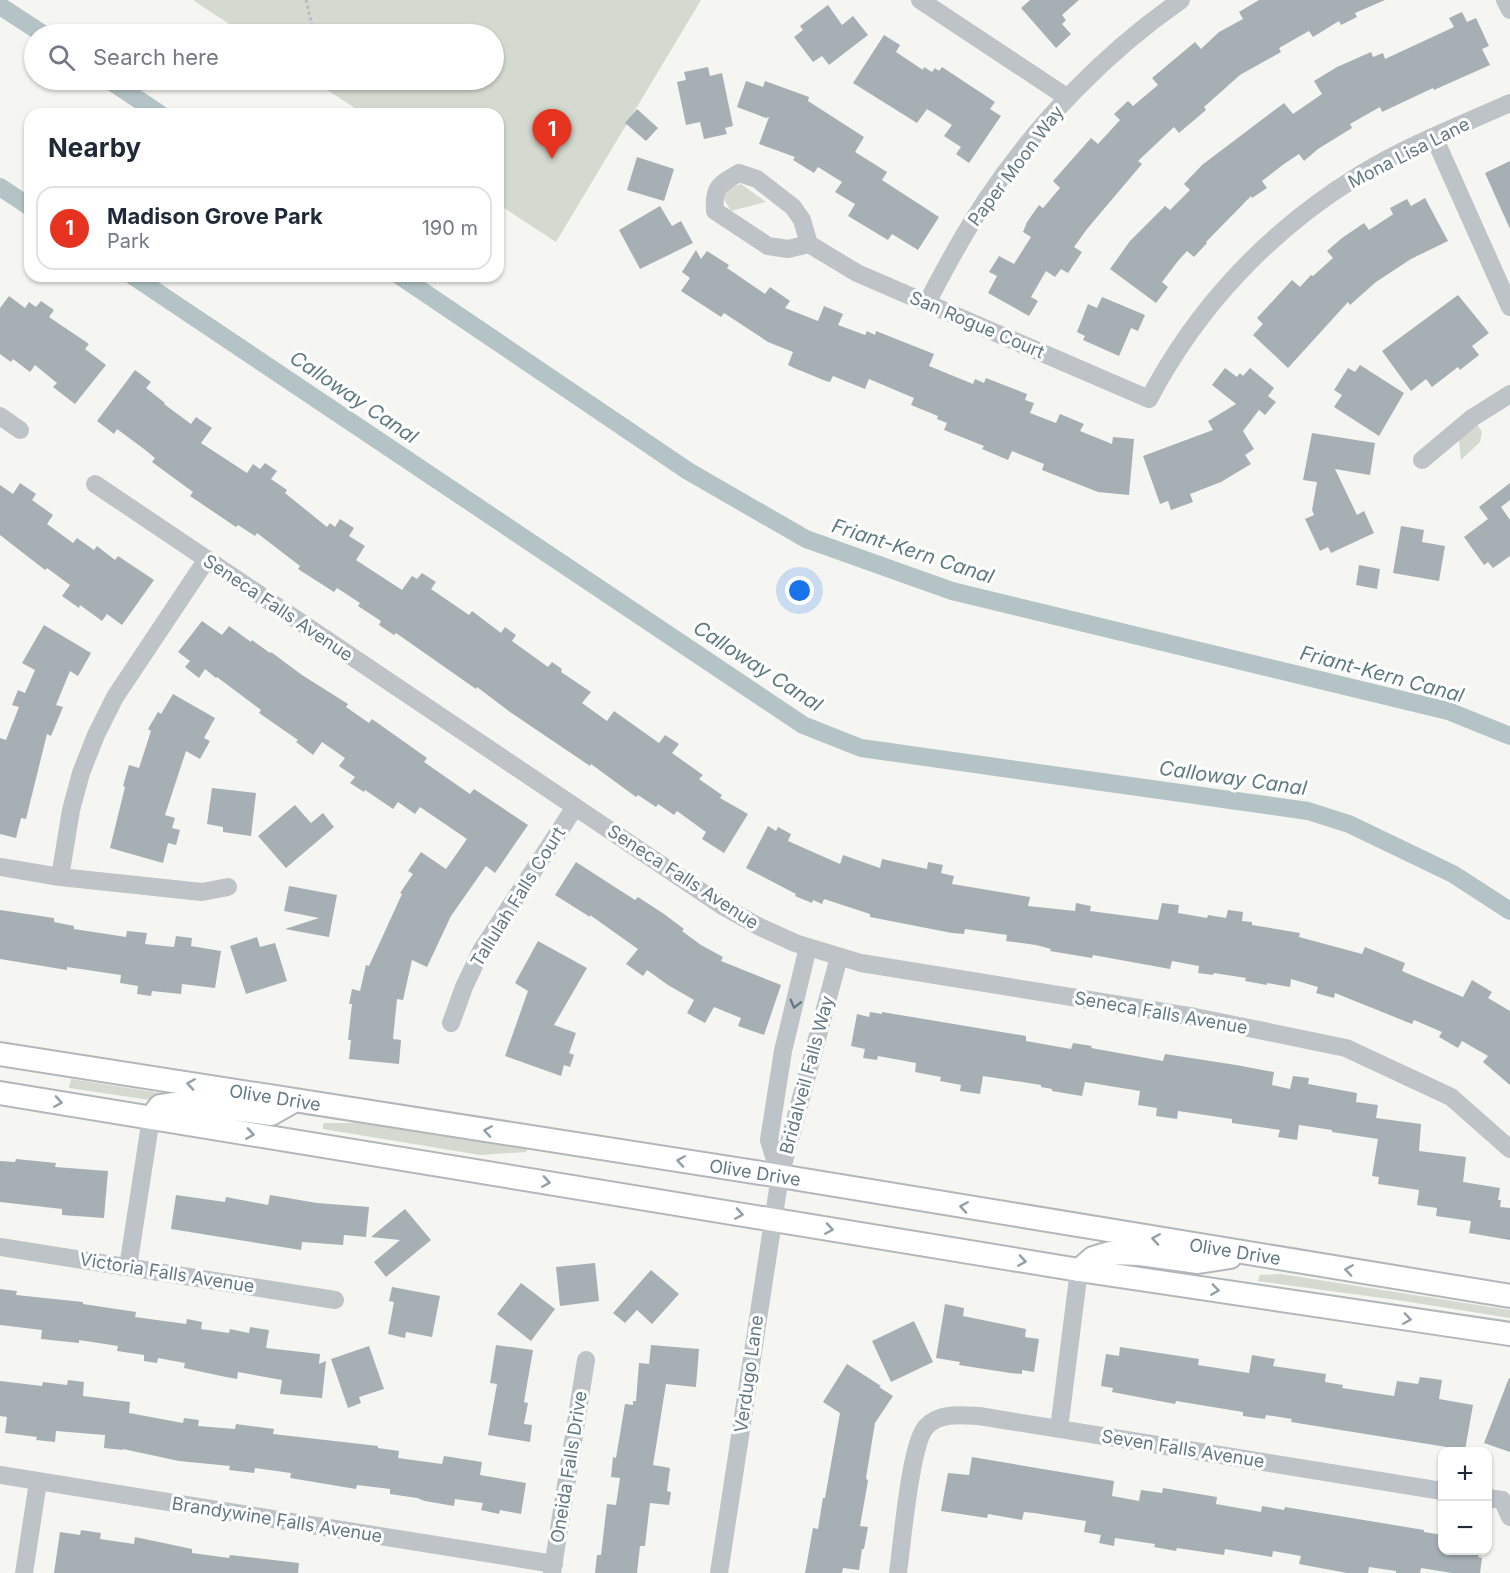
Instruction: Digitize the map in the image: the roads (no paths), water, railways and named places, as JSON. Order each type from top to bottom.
[{"type":"main road","name":"Olive Drive","points":[[0,1054],[780,1176],[1510,1296]]},
{"type":"main road","points":[[0,1093],[1080,1270],[1510,1334]]},
{"type":"main road","points":[[151,1118],[160,1106],[173,1104],[196,1104],[271,1114],[294,1101]]},
{"type":"main road","points":[[1080,1270],[1093,1258],[1110,1253],[1140,1254],[1198,1262],[1250,1254]]},
{"type":"street","points":[[920,0],[1068,98]]},
{"type":"street","name":"Paper Moon Way","points":[[927,303],[958,245],[987,198],[1032,138],[1068,98],[1123,45],[1181,0]]},
{"type":"street","points":[[1505,0],[1510,10]]},
{"type":"street","name":"Mona Lisa Lane","points":[[1149,399],[1182,343],[1212,304],[1244,267],[1287,226],[1318,202],[1393,156],[1510,103]]},
{"type":"street","points":[[1434,137],[1510,307]]},
{"type":"street","points":[[740,173],[757,179],[793,207],[802,220],[809,244],[788,249],[768,246],[715,211],[714,196],[722,183],[740,173]]},
{"type":"street","name":"San Rogue Court","points":[[809,244],[857,273],[1149,399]]},
{"type":"street","points":[[1422,460],[1472,418],[1510,394]]},
{"type":"street","points":[[0,416],[20,430]]},
{"type":"street","name":"Seneca Falls Avenue","points":[[95,484],[724,907],[758,926],[808,947],[861,963],[1196,1017],[1347,1048],[1451,1097],[1510,1149]]},
{"type":"street","points":[[60,877],[71,810],[81,773],[96,735],[115,697],[207,559]]},
{"type":"street","name":"Tallulah Falls Court","points":[[451,1023],[464,987],[481,951],[575,807]]},
{"type":"street","points":[[0,867],[60,877],[202,892],[228,887]]},
{"type":"street","name":"Bridalveil Falls Way","points":[[780,1176],[769,1140],[783,1051],[808,947]]},
{"type":"street","name":"Bridalveil Falls Way","points":[[780,1176],[839,957]]},
{"type":"street","points":[[128,1267],[151,1118]]},
{"type":"street","name":"Verdugo Lane","points":[[719,1573],[780,1176]]},
{"type":"street","name":"Victoria Falls Avenue","points":[[0,1246],[335,1300]]},
{"type":"street","points":[[1059,1429],[1080,1270]]},
{"type":"street","name":"Oneida Falls Drive","points":[[553,1569],[586,1360]]},
{"type":"street","name":"Seven Falls Avenue","points":[[898,1573],[915,1449],[926,1427],[938,1419],[954,1415],[979,1416],[1438,1490]]},
{"type":"street","name":"Brandywine Falls Avenue","points":[[0,1475],[553,1569]]},
{"type":"street","points":[[24,1573],[38,1482]]},
{"type":"street","points":[[1495,1499],[1510,1517]]},
{"type":"waterway","name":"Friant-Kern Canal","points":[[0,6],[28,24]]},
{"type":"waterway","name":"Friant-Kern Canal","points":[[124,90],[151,108]]},
{"type":"waterway","name":"Calloway Canal","points":[[0,187],[24,203]]},
{"type":"waterway","name":"Calloway Canal","points":[[142,282],[803,725],[861,748],[1308,811],[1349,824],[1453,874],[1510,911]]},
{"type":"waterway","name":"Friant-Kern Canal","points":[[409,282],[688,471],[806,539],[952,591],[1448,711],[1510,736]]},
{"type":"place","name":"Madison Grove Park","points":[[552,159]]}]
